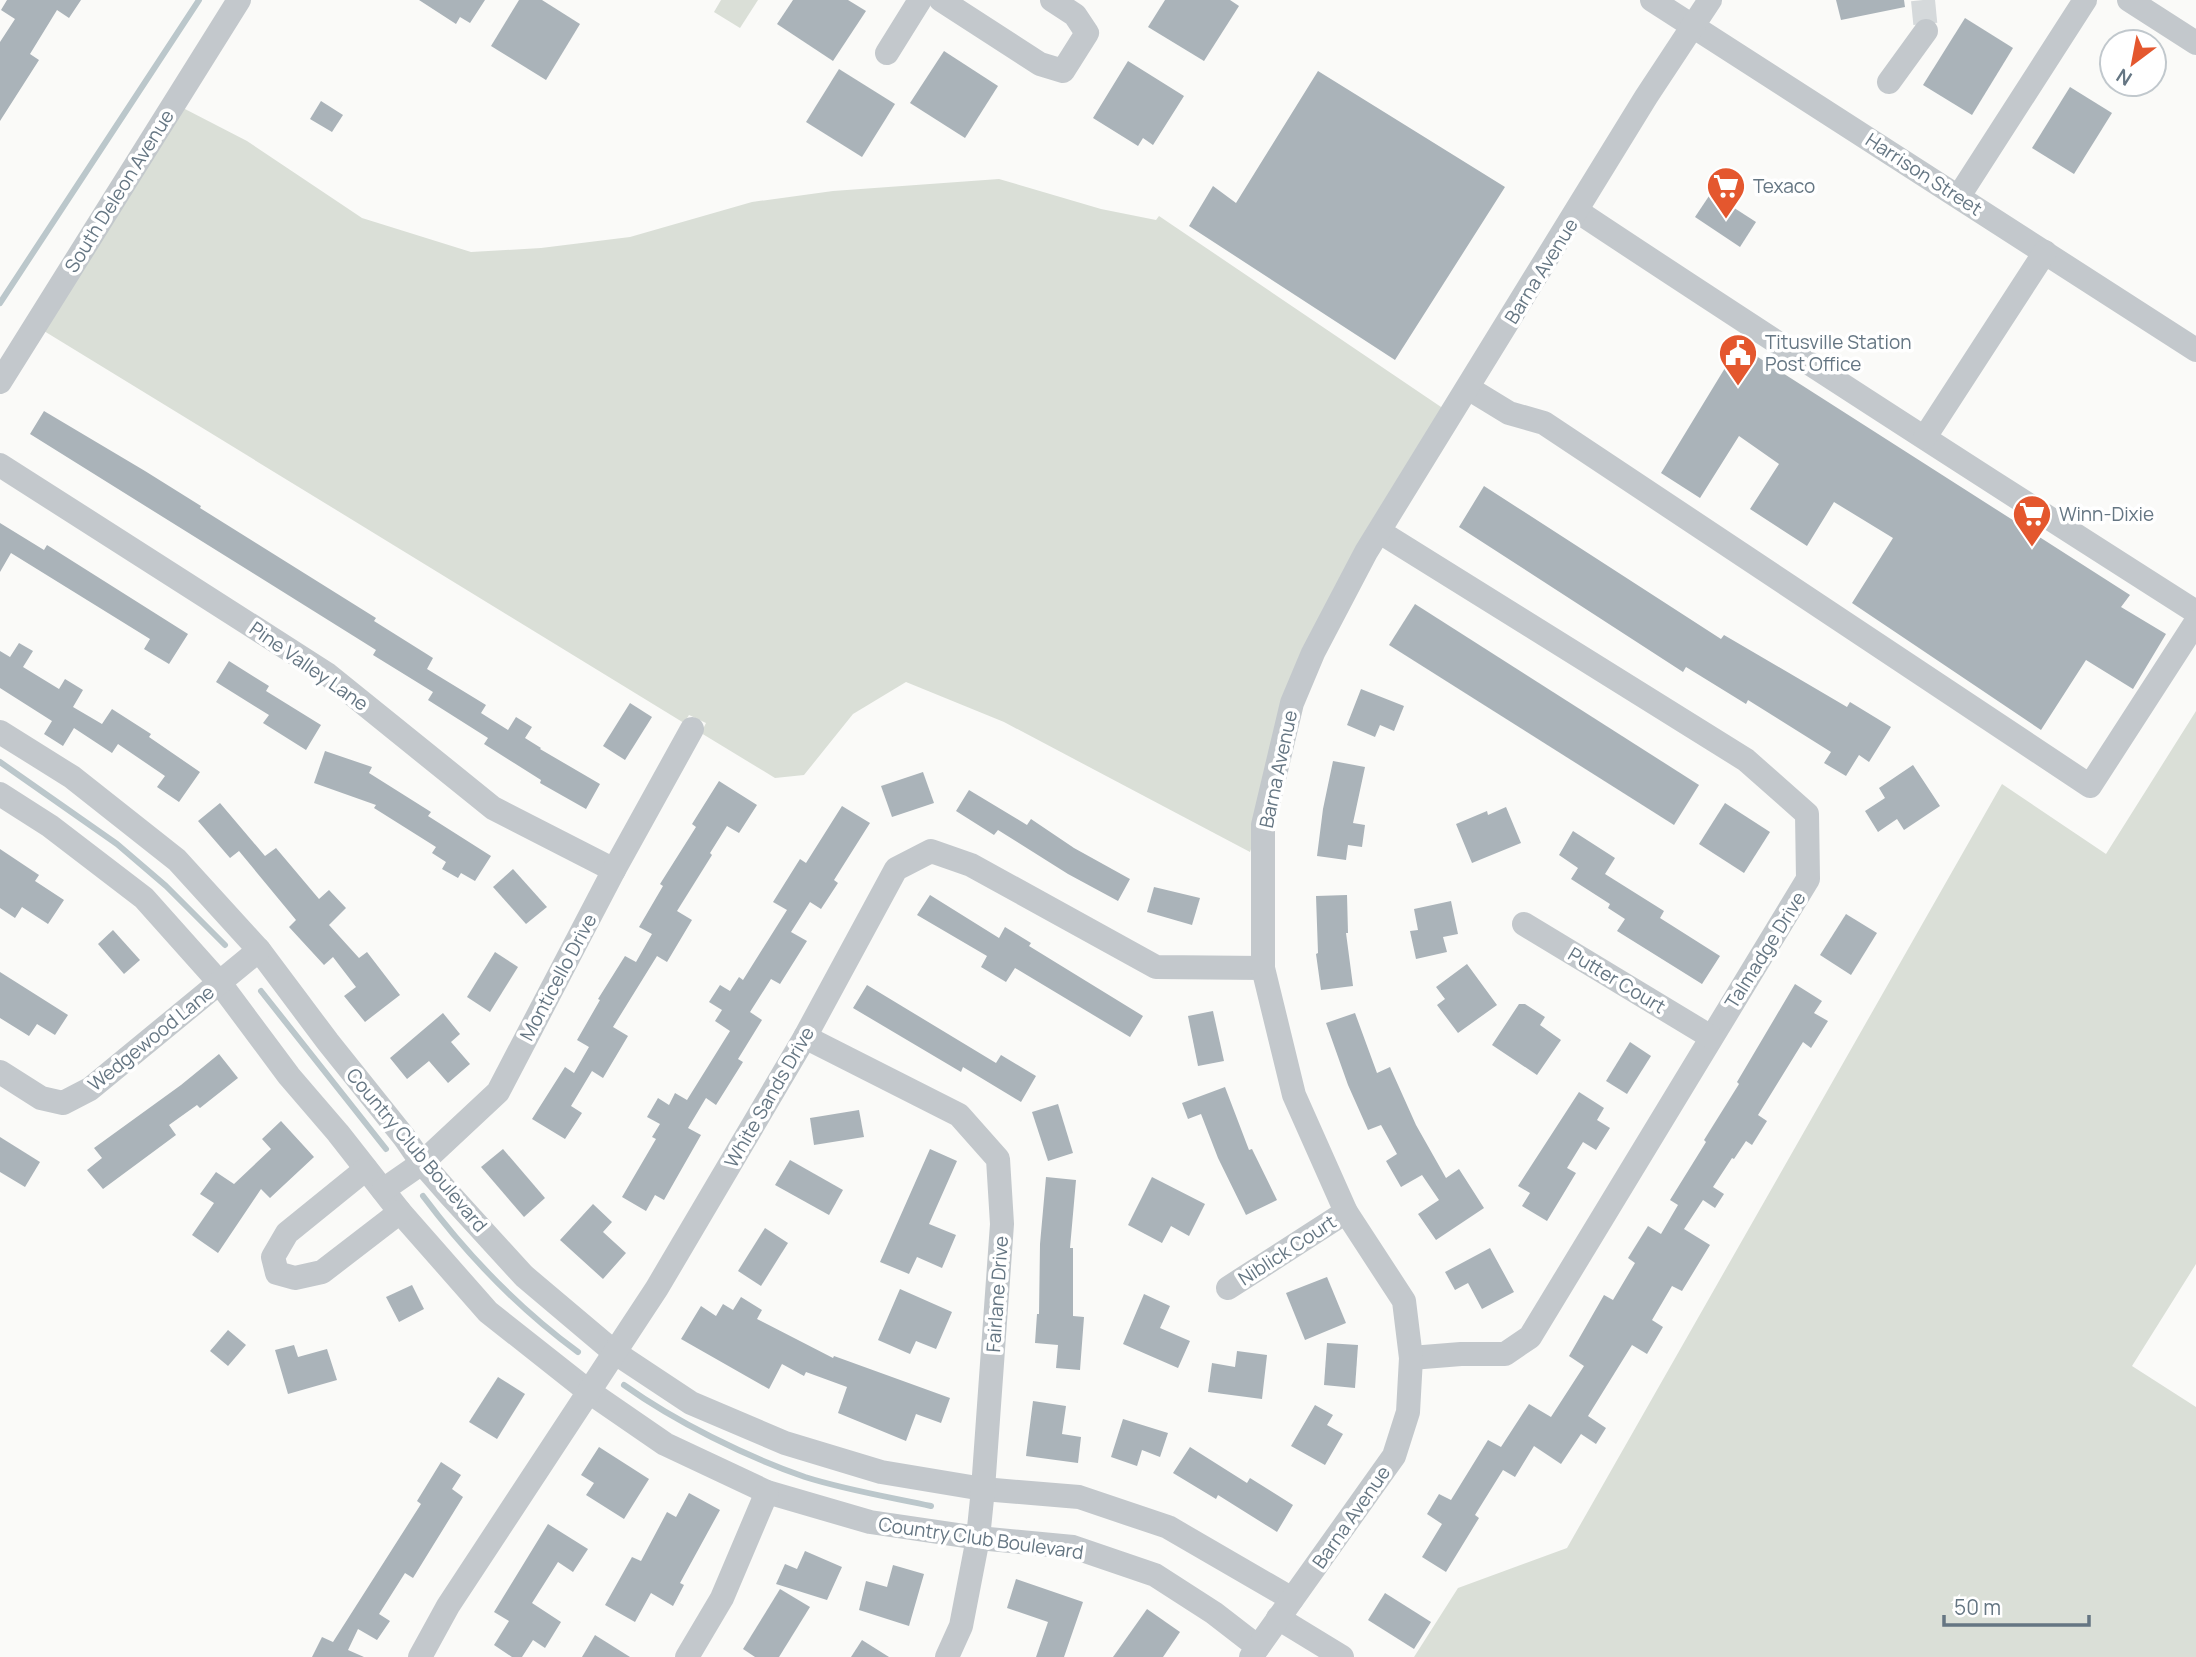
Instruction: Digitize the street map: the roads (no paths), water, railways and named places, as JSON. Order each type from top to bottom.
[{"type":"street","name":"South Deleon Avenue","points":[[0,382],[239,0]]},
{"type":"street","points":[[887,53],[920,0]]},
{"type":"street","points":[[941,0],[1040,64],[1063,71],[1087,33],[1075,15],[1052,0]]},
{"type":"street","name":"Harrison Street","points":[[1652,0],[2196,350]]},
{"type":"street","name":"Barna Avenue","points":[[1254,1652],[1394,1456],[1408,1412],[1411,1358],[1404,1301],[1346,1212],[1294,1095],[1263,968],[1263,825],[1292,703],[1313,653],[1366,552],[1646,97],[1710,0]]},
{"type":"street","points":[[1959,196],[2085,0]]},
{"type":"street","points":[[2129,0],[2196,43]]},
{"type":"street","points":[[1889,82],[1926,31]]},
{"type":"street","points":[[1577,211],[1718,306],[1805,358],[2196,612]]},
{"type":"street","points":[[1925,437],[2045,252]]},
{"type":"street","points":[[1468,388],[1509,414],[1544,423],[2090,786],[2196,622]]},
{"type":"street","name":"Pine Valley Lane","points":[[0,465],[327,674],[493,808],[614,870]]},
{"type":"street","name":"Talmadge Drive","points":[[1380,533],[1745,760],[1807,814],[1808,879],[1530,1337],[1505,1354],[1411,1358]]},
{"type":"street","name":"Monticello Drive","points":[[383,1190],[422,1163],[498,1092],[614,870],[692,729]]},
{"type":"street","name":"Country Club Boulevard","points":[[0,732],[72,777],[177,860],[259,950],[422,1163],[524,1276],[614,1352],[691,1403],[785,1443],[881,1472],[983,1489],[1079,1497],[1168,1527],[1285,1609],[1342,1657]]},
{"type":"street","name":"Country Club Boulevard","points":[[0,794],[51,826],[144,898],[219,982],[289,1076],[400,1212],[488,1312],[588,1391],[666,1444],[767,1492],[870,1522],[978,1538],[1073,1547],[1154,1575],[1214,1613],[1254,1652]]},
{"type":"street","name":"White Sands Drive","points":[[420,1657],[448,1606],[657,1288],[804,1037],[896,869],[931,851],[971,865],[1156,967],[1263,968]]},
{"type":"street","name":"Putter Court","points":[[1524,924],[1711,1037]]},
{"type":"street","name":"Wedgewood Lane","points":[[0,1072],[41,1098],[63,1103],[90,1089],[259,950]]},
{"type":"street","name":"Fairlane Drive","points":[[804,1037],[959,1115],[998,1159],[1002,1224],[978,1538],[961,1626],[947,1657]]},
{"type":"street","points":[[366,1169],[288,1233],[273,1257],[276,1273],[295,1278],[322,1272],[400,1212]]},
{"type":"street","name":"Niblick Court","points":[[1228,1288],[1346,1212]]},
{"type":"street","points":[[687,1657],[722,1598],[767,1492]]},
{"type":"waterway","points":[[0,303],[199,0]]},
{"type":"waterway","points":[[0,762],[117,844],[166,886],[225,945]]},
{"type":"waterway","points":[[261,991],[386,1149]]},
{"type":"waterway","points":[[423,1196],[495,1280],[535,1318],[578,1352]]},
{"type":"waterway","points":[[624,1385],[688,1425],[782,1469],[836,1486],[931,1506]]},
{"type":"tunnel","points":[[1923,0],[1926,31]]},
{"type":"place","name":"Texaco","points":[[1726,220]]},
{"type":"place","name":"Titusville Station Post Office","points":[[1738,387]]},
{"type":"place","name":"Winn-Dixie","points":[[2032,548]]}]
